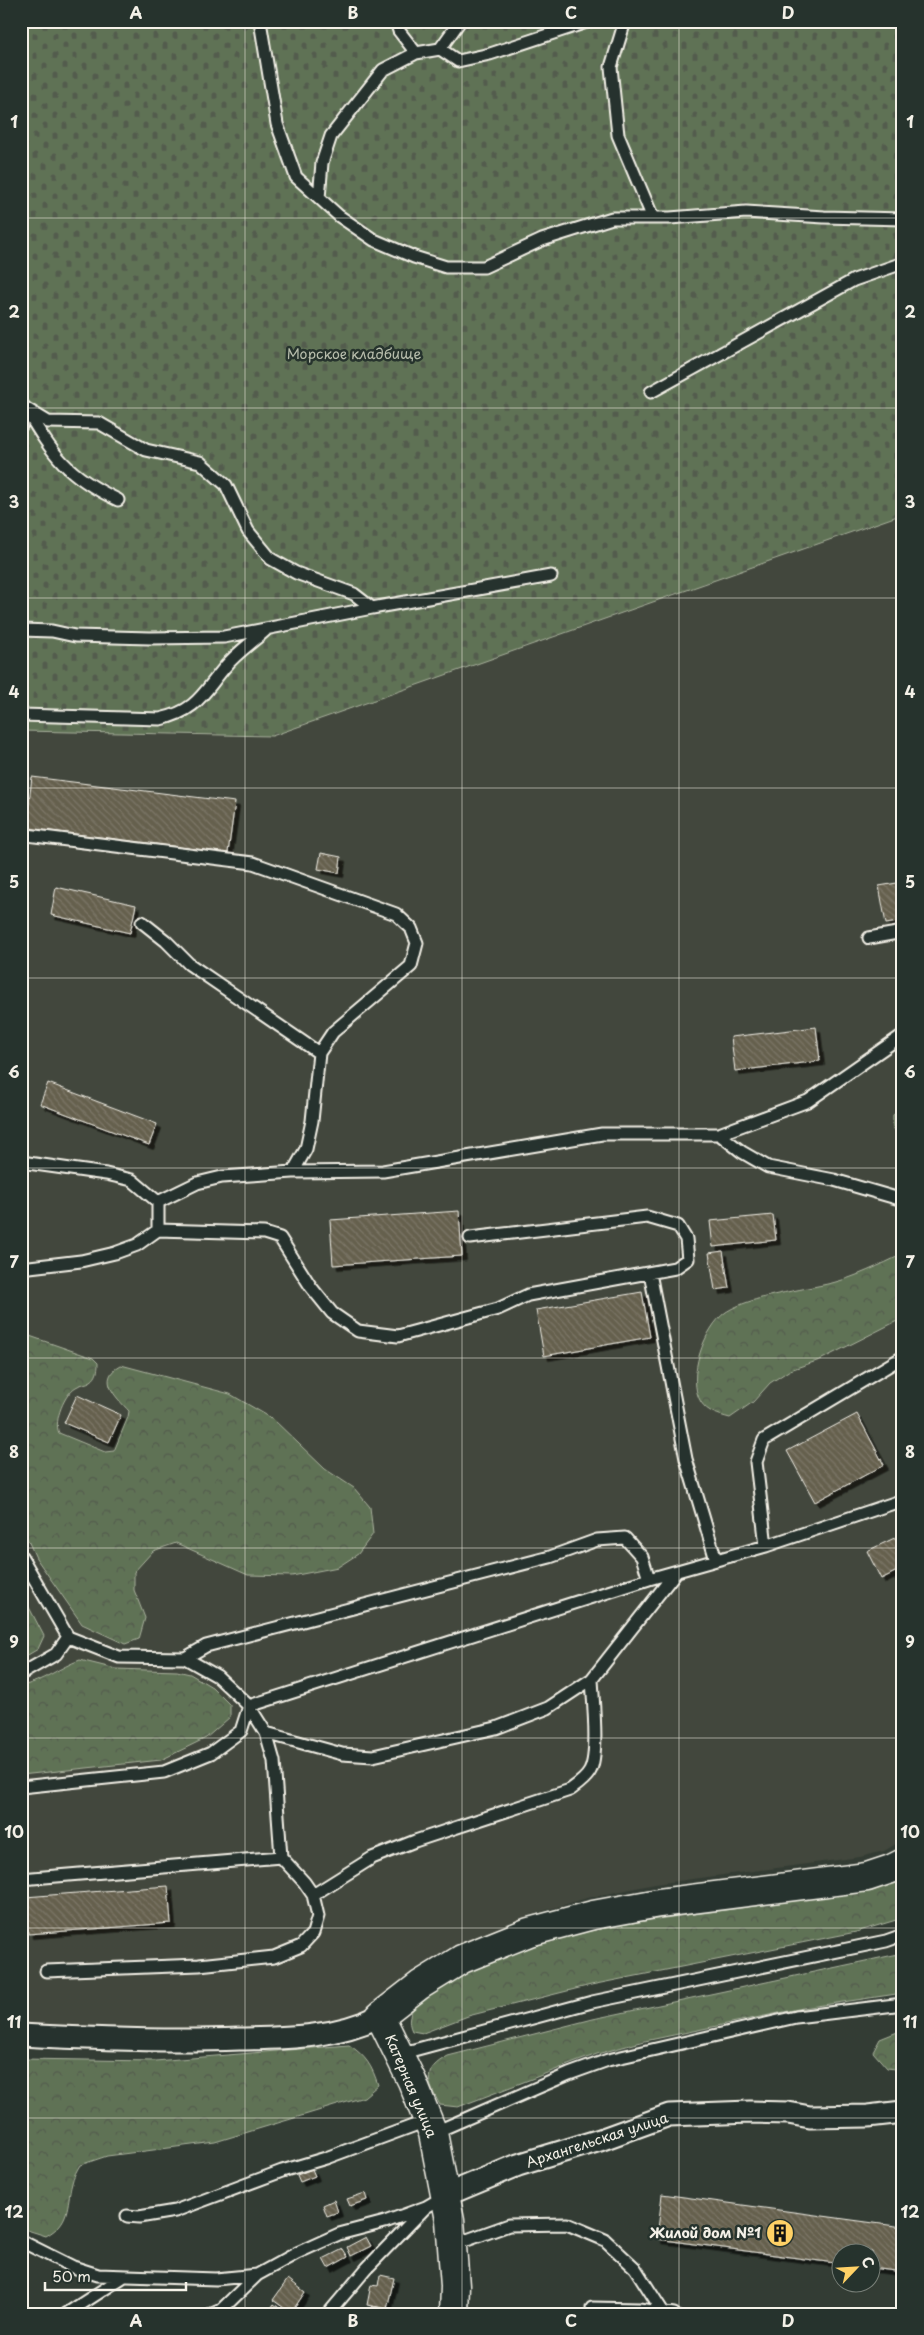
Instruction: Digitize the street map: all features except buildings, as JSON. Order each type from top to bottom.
[{"type":"main road","points":[[380,2016],[420,1986],[462,1959],[529,1932],[593,1914],[659,1903],[867,1877],[903,1863]]},
{"type":"main road","name":"Катерная улица","points":[[380,2016],[431,2127],[436,2201],[453,2245],[456,2286],[454,2314]]},
{"type":"street","points":[[21,2035],[164,2042],[312,2037],[359,2026],[380,2016]]},
{"type":"street","name":"Архангельская улица","points":[[436,2201],[518,2165],[600,2140],[669,2115],[750,2112],[810,2117],[868,2116],[903,2112]]},
{"type":"lane","points":[[260,21],[278,124],[296,178],[339,216],[374,240],[446,267],[484,267],[542,240],[612,218],[653,218],[746,212],[824,217],[903,219]]},
{"type":"lane","points":[[396,21],[399,31],[416,53]]},
{"type":"lane","points":[[440,50],[460,21]]},
{"type":"lane","points":[[319,198],[322,162],[331,136],[384,70],[416,53],[440,50],[458,61],[490,54],[590,21]]},
{"type":"lane","points":[[625,21],[610,67],[618,135],[653,218]]},
{"type":"lane","points":[[651,392],[854,280],[903,262]]},
{"type":"lane","points":[[21,426],[23,406]]},
{"type":"lane","points":[[23,406],[49,447],[69,471],[92,488],[118,500]]},
{"type":"lane","points":[[23,406],[48,422],[99,423],[146,450],[200,462],[226,485],[248,531],[270,559],[296,572],[354,594],[372,608]]},
{"type":"lane","points":[[21,630],[52,631],[75,636],[224,638],[372,608],[551,576]]},
{"type":"lane","points":[[21,715],[160,719],[176,716],[201,699],[226,665],[267,629]]},
{"type":"lane","points":[[27,836],[253,863],[396,914],[410,928],[417,943],[411,966],[332,1032],[319,1053],[312,1121],[306,1149],[293,1172]]},
{"type":"lane","points":[[142,922],[166,941],[189,964],[319,1053]]},
{"type":"lane","points":[[869,938],[903,932]]},
{"type":"lane","points":[[158,1202],[197,1183],[222,1177],[293,1172],[384,1171],[602,1134],[720,1134],[808,1101],[903,1035]]},
{"type":"lane","points":[[720,1134],[742,1152],[768,1168],[834,1180],[903,1200]]},
{"type":"lane","points":[[21,1162],[106,1174],[132,1180],[158,1202],[158,1230]]},
{"type":"lane","points":[[21,1268],[81,1261],[115,1253],[138,1244],[158,1230],[264,1233],[280,1238],[311,1287],[332,1313],[358,1331],[398,1336],[498,1309],[528,1295],[675,1268],[688,1258],[686,1239],[678,1226],[647,1217],[470,1238]]},
{"type":"lane","points":[[650,1273],[686,1459],[716,1560]]},
{"type":"lane","points":[[766,1546],[756,1462],[764,1440],[903,1357]]},
{"type":"lane","points":[[249,1706],[649,1579],[766,1546],[903,1500]]},
{"type":"lane","points":[[185,1658],[206,1646],[550,1557],[597,1540],[625,1538],[642,1557],[649,1579]]},
{"type":"lane","points":[[21,1556],[68,1637],[119,1657],[185,1658],[217,1676],[249,1706],[266,1733],[274,1761],[281,1857],[313,1895],[318,1916],[313,1933],[301,1946],[274,1957],[199,1965],[46,1971]]},
{"type":"lane","points":[[266,1733],[342,1754],[373,1756],[496,1728],[548,1708],[592,1679],[676,1572]]},
{"type":"lane","points":[[21,1674],[56,1654],[68,1637]]},
{"type":"lane","points":[[313,1895],[372,1858],[415,1840],[570,1790],[579,1784],[590,1771],[594,1754],[592,1679]]},
{"type":"lane","points":[[21,1787],[164,1772],[211,1753],[241,1731],[249,1706]]},
{"type":"lane","points":[[21,1879],[281,1857]]},
{"type":"lane","points":[[398,2054],[592,2002],[886,1941],[903,1935]]},
{"type":"lane","points":[[126,2216],[139,2217],[175,2211],[282,2171],[431,2127],[608,2060],[796,2017],[903,2004]]},
{"type":"lane","points":[[218,2312],[257,2275],[297,2253],[338,2234],[385,2222],[436,2201]]},
{"type":"lane","points":[[328,2314],[367,2268],[436,2201]]},
{"type":"lane","points":[[453,2245],[509,2224],[567,2224],[605,2240],[635,2268],[669,2313]]},
{"type":"lane","points":[[21,2241],[73,2267],[98,2275],[216,2280],[257,2275]]},
{"type":"lane","points":[[66,2314],[123,2277]]},
{"type":"lane","points":[[592,2308],[619,2308],[669,2313]]},
{"type":"shaded area","points":[[903,514],[903,1840],[884,1851],[860,1857],[655,1884],[587,1898],[521,1918],[449,1950],[410,1975],[360,2015],[308,2031],[161,2033],[21,2024],[21,731],[272,736]]},
{"type":"green space","name":"Морское кладбище","points":[[21,21],[903,21],[903,514],[272,736],[21,731]]},
{"type":"green space","points":[[903,1108],[903,1144],[893,1127],[893,1115]]},
{"type":"green space","points":[[903,1254],[903,1318],[820,1360],[790,1370],[770,1383],[753,1402],[730,1418],[714,1413],[701,1402],[695,1380],[700,1354],[704,1341],[711,1329],[726,1312],[737,1306],[777,1294],[832,1283],[868,1270]]},
{"type":"green space","points":[[21,1333],[93,1358],[98,1363],[95,1377],[72,1390],[64,1401],[59,1415],[59,1433],[105,1452],[114,1451],[129,1411],[114,1394],[109,1382],[114,1370],[121,1365],[230,1394],[273,1419],[325,1469],[354,1488],[370,1507],[373,1534],[358,1554],[338,1567],[292,1576],[248,1575],[176,1543],[153,1551],[134,1572],[134,1590],[145,1618],[139,1639],[125,1644],[82,1624],[36,1558],[21,1525]]},
{"type":"green space","points":[[21,1592],[44,1636],[38,1649],[21,1659]]},
{"type":"green space","points":[[80,1660],[116,1669],[177,1671],[190,1674],[212,1687],[230,1705],[230,1717],[206,1738],[161,1760],[21,1775],[21,1686]]},
{"type":"green space","points":[[903,1878],[903,1918],[856,1932],[591,1985],[468,2016],[423,2033],[412,2031],[410,2017],[412,2011],[426,1997],[470,1971],[503,1956],[538,1944],[610,1927],[646,1921],[873,1891]]},
{"type":"green space","points":[[903,1953],[903,1993],[803,2008],[645,2041],[597,2054],[458,2107],[440,2105],[430,2084],[430,2072],[439,2061],[448,2056],[593,2019]]},
{"type":"green space","points":[[903,2031],[903,2070],[887,2068],[873,2052],[880,2039]]},
{"type":"green space","points":[[349,2045],[368,2062],[378,2085],[364,2097],[215,2142],[107,2156],[80,2165],[75,2174],[64,2219],[60,2225],[46,2236],[21,2228],[21,2059],[155,2061]]},
{"type":"place","name":"Жилой дом №1","points":[[780,2233]]}]
